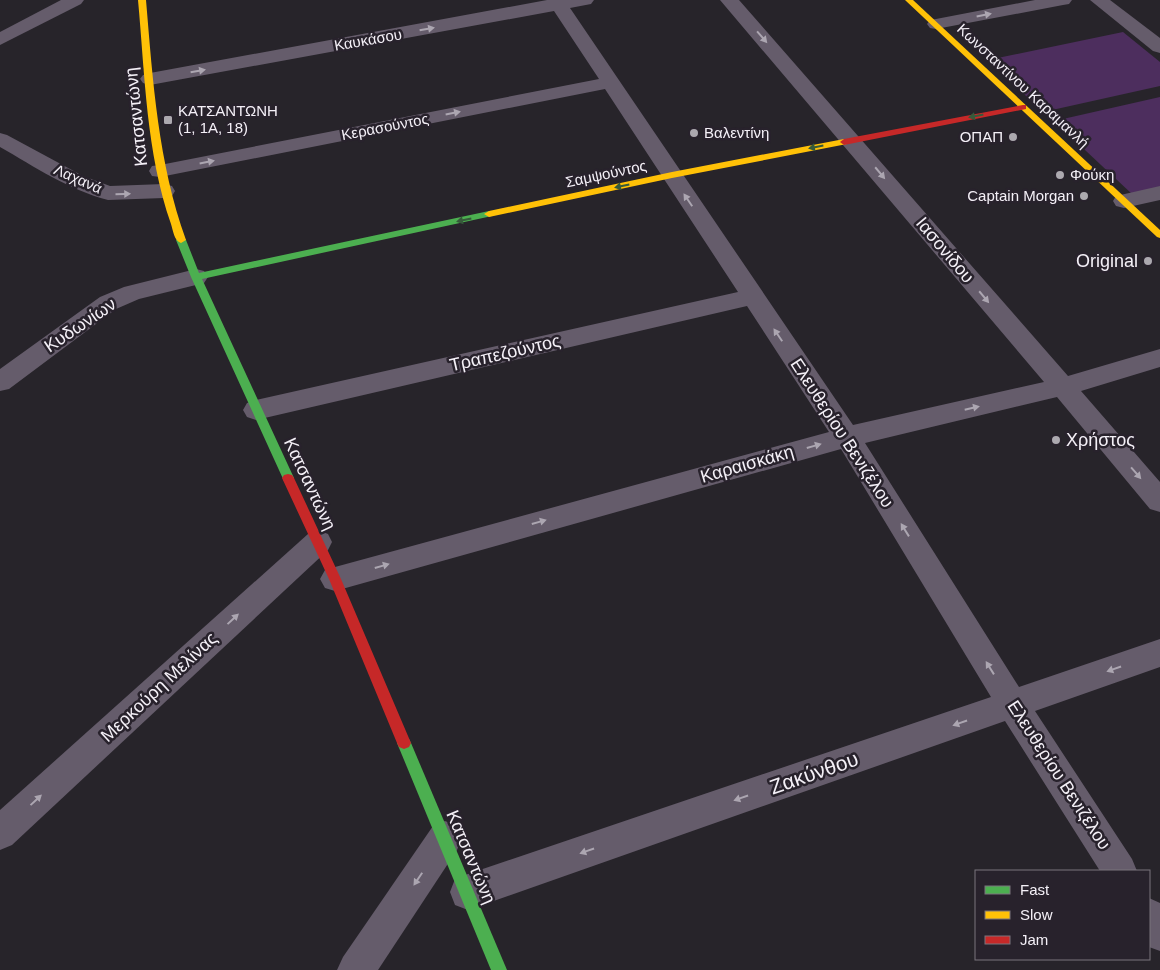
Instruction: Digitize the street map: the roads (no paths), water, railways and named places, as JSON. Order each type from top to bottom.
[{"type":"street","points":[[0,39],[74,0]]},
{"type":"street","name":"Κατσαντώνη","points":[[142,0],[162,181],[196,277],[335,578],[468,892],[499,970]]},
{"type":"street","name":"Καυκάσου","points":[[150,79],[558,2],[585,0]]},
{"type":"street","name":"Ιασoνίδου","points":[[730,0],[1160,501]]},
{"type":"street","name":"Κωνσταντίνου Καραμανλή","points":[[909,0],[1160,235]]},
{"type":"street","points":[[936,24],[1063,0]]},
{"type":"street","points":[[1099,0],[1160,47]]},
{"type":"street","name":"Ελευθερίου Βενιζέλου","points":[[558,2],[847,436],[1013,705],[1119,870]]},
{"type":"street","name":"Κερασούντος","points":[[162,181],[611,82]]},
{"type":"street","name":"Σαμψούντος","points":[[196,277],[672,175],[1024,107]]},
{"type":"street","name":"Λαχανά","points":[[0,139],[75,181],[108,193],[162,181]]},
{"type":"street","points":[[1124,201],[1160,193]]},
{"type":"street","name":"Κυδωνίων","points":[[0,382],[108,302],[132,293],[196,277]]},
{"type":"street","name":"Τραπεζούντος","points":[[256,410],[753,297]]},
{"type":"street","name":"Καραισκάκη","points":[[335,578],[847,436],[1061,387],[1160,358]]},
{"type":"street","name":"Μερκούρη Μελίνας","points":[[0,833],[318,542]]},
{"type":"street","name":"Ζακύνθου","points":[[468,892],[1160,653]]},
{"type":"street","points":[[356,970],[445,838]]},
{"type":"street","points":[[1150,918],[1160,933]]},
{"type":"place","name":"ΚΑΤΣΑΝΤΩΝΗ (1, 1Α, 18)","points":[[168,120]]},
{"type":"place","name":"Βαλεντίνη","points":[[694,133]]},
{"type":"place","name":"ΟΠΑΠ","points":[[1013,137]]},
{"type":"place","name":"Φούκη","points":[[1060,175]]},
{"type":"place","name":"Captain Morgan","points":[[1084,196]]},
{"type":"place","name":"Original","points":[[1148,261]]},
{"type":"place","name":"Χρήστος","points":[[1056,440]]}]
